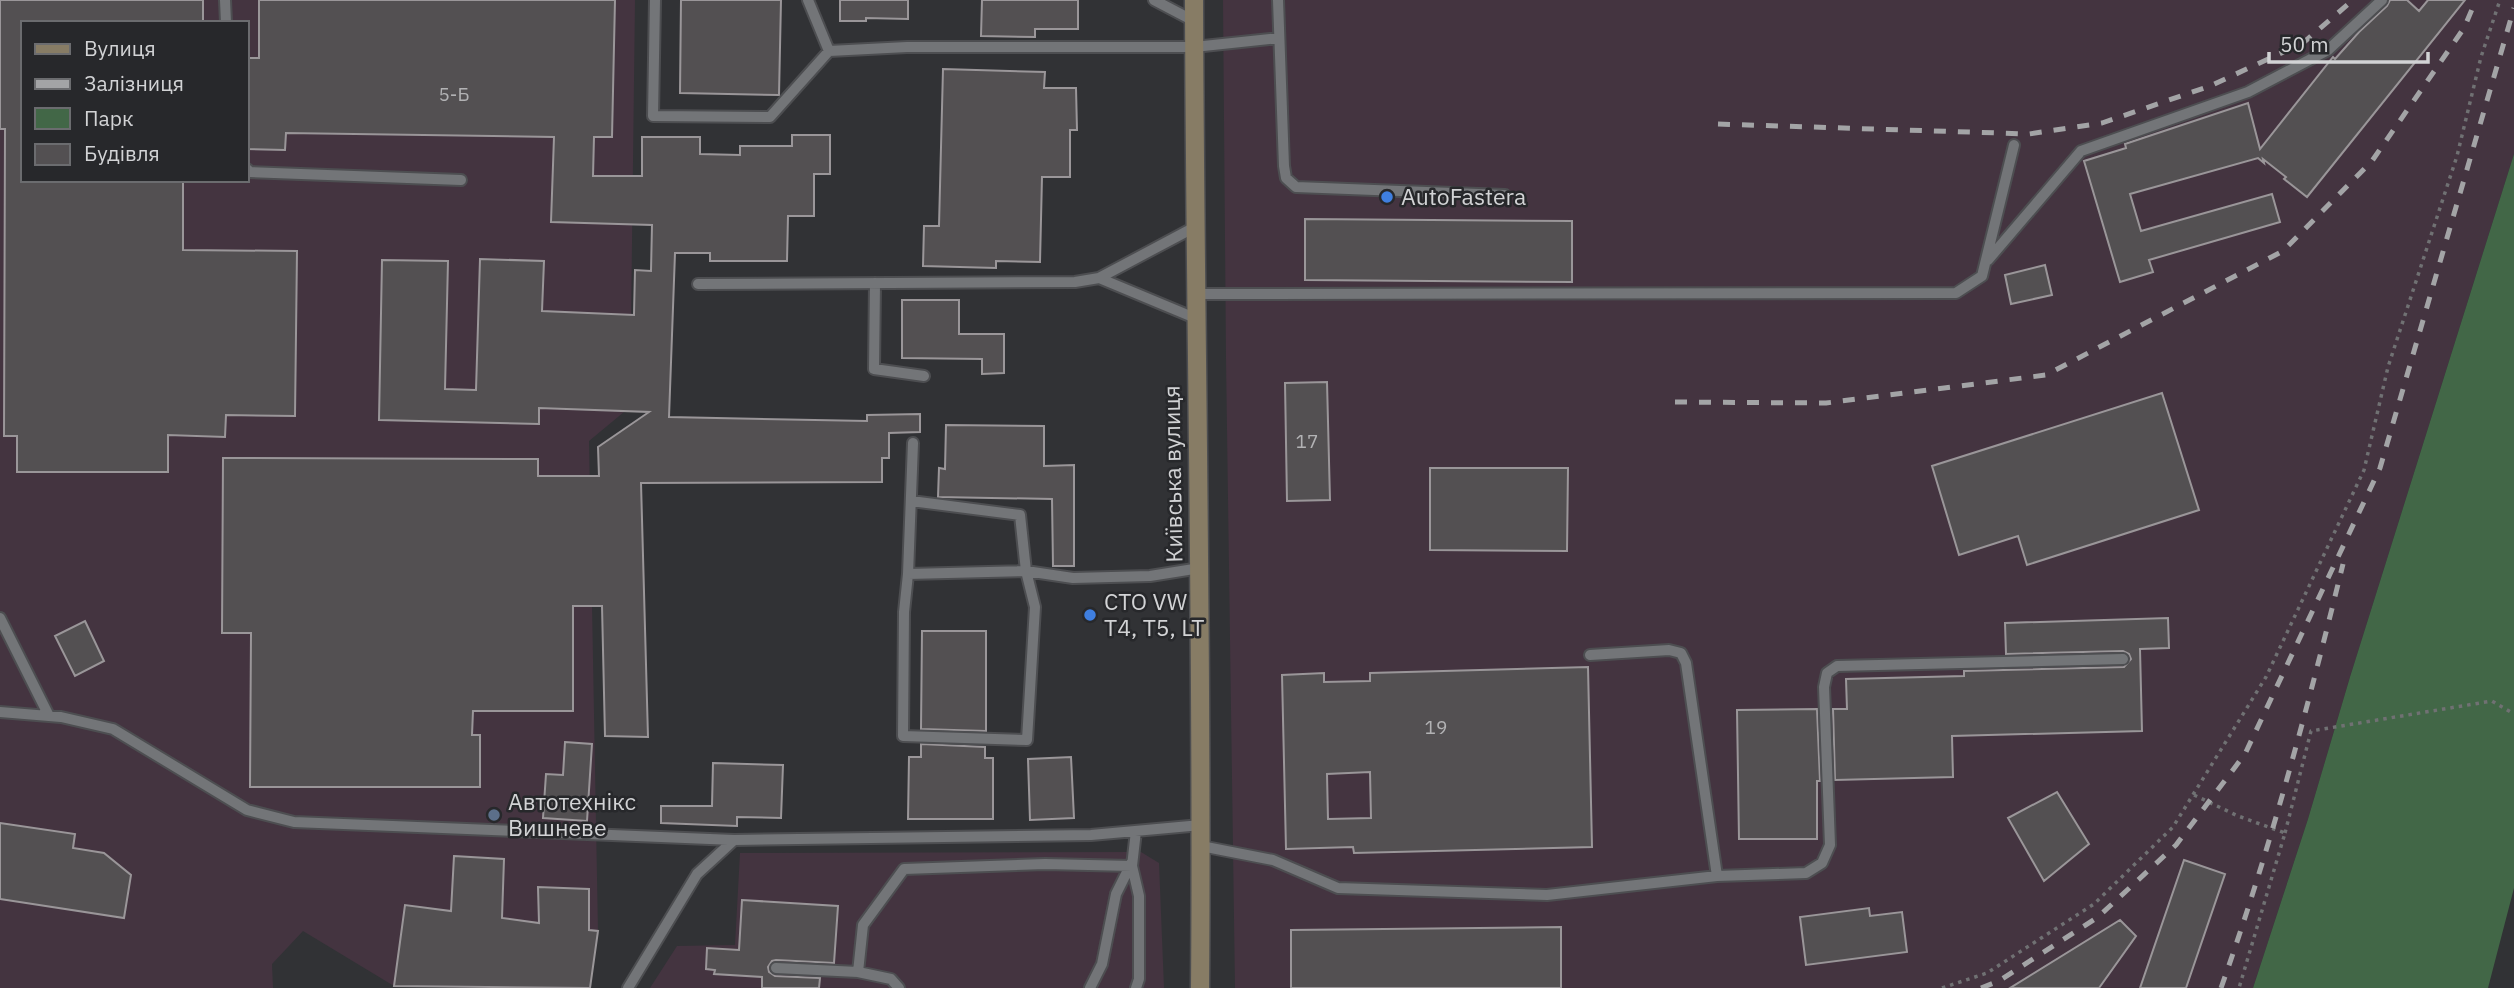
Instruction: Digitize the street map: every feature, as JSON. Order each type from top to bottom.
[{"type":"main road","name":"Київська вулиця","points":[[1194,0],[1195,318],[1200,568],[1200,988]]},
{"type":"lane","points":[[225,0],[226,21]]},
{"type":"lane","points":[[655,0],[653,116],[770,117],[829,51],[907,47],[1194,47],[1279,38]]},
{"type":"lane","points":[[808,0],[829,51]]},
{"type":"lane","points":[[1154,0],[1194,21]]},
{"type":"lane","points":[[1278,0],[1286,178],[1296,187],[1505,195]]},
{"type":"lane","points":[[1986,262],[2081,151],[2248,92],[2328,50],[2382,0]]},
{"type":"lane","points":[[1195,294],[1956,293],[1982,276],[2014,145]]},
{"type":"lane","points":[[248,170],[461,180]]},
{"type":"lane","points":[[698,284],[1075,282],[1099,278],[1195,228]]},
{"type":"lane","points":[[1099,278],[1195,318]]},
{"type":"lane","points":[[875,283],[874,369],[924,376]]},
{"type":"lane","points":[[911,500],[1020,515],[1026,571],[1035,607],[1027,740],[902,736],[904,612],[913,443]]},
{"type":"lane","points":[[908,573],[1026,571],[1073,578],[1150,576],[1200,568]]},
{"type":"lane","points":[[0,618],[49,716]]},
{"type":"lane","points":[[1590,655],[1670,650],[1681,653],[1686,663],[1717,876]]},
{"type":"lane","points":[[1201,846],[1273,860],[1338,888],[1547,895],[1717,876],[1806,873],[1822,863],[1830,845],[1824,687],[1827,673],[1837,666],[2123,659]]},
{"type":"lane","points":[[0,712],[49,716],[113,729],[247,810],[294,822],[734,840],[1091,835],[1201,825]]},
{"type":"lane","points":[[1136,831],[1132,866],[1139,896],[1139,979],[1136,988]]},
{"type":"lane","points":[[628,988],[697,874],[734,840]]},
{"type":"lane","points":[[858,972],[863,925],[904,869],[1045,864],[1132,866]]},
{"type":"lane","points":[[1090,988],[1102,964],[1116,894],[1132,866]]},
{"type":"lane","points":[[776,968],[858,972],[891,979],[898,988]]},
{"type":"path","points":[[1942,988],[1987,973],[2094,904],[2173,827],[2266,677],[2364,470],[2388,367],[2457,156],[2481,57],[2500,0]]},
{"type":"path","points":[[2239,988],[2285,833],[2311,731],[2492,701],[2514,714]]},
{"type":"path","points":[[2193,794],[2238,816],[2285,833]]},
{"type":"shaded area","points":[[0,0],[635,0],[630,407],[589,441],[598,931],[590,988],[394,986],[303,931],[272,964],[273,988],[0,988]]},
{"type":"shaded area","points":[[1223,0],[2514,0],[2514,154],[2253,988],[1235,988]]},
{"type":"shaded area","points":[[1141,852],[1159,863],[1164,988],[650,988],[677,946],[735,945],[740,853]]},
{"type":"green space","points":[[2514,154],[2514,888],[2488,988],[2253,988],[2308,819]]},
{"type":"building","points":[[0,0],[203,0],[203,21],[21,21],[21,182],[183,182],[183,250],[297,251],[295,416],[226,415],[225,437],[168,435],[168,472],[17,472],[17,436],[4,436],[5,129],[0,129]]},
{"type":"building","points":[[259,0],[615,0],[612,137],[594,137],[593,176],[642,176],[642,137],[700,137],[700,154],[740,155],[740,146],[792,146],[792,135],[830,135],[830,174],[814,174],[814,216],[788,216],[787,261],[710,261],[710,253],[675,253],[669,417],[867,421],[867,415],[920,414],[920,432],[889,433],[889,458],[882,458],[882,482],[641,483],[648,737],[605,736],[602,606],[573,606],[573,711],[473,711],[472,735],[480,735],[480,787],[250,787],[251,633],[222,633],[223,458],[538,459],[538,476],[599,476],[598,447],[649,412],[539,408],[539,424],[379,420],[382,260],[448,261],[445,389],[476,390],[480,259],[544,261],[542,311],[634,315],[635,270],[651,271],[652,225],[551,222],[554,137],[286,133],[285,150],[248,149],[248,58],[259,58]]},
{"type":"building","points":[[681,0],[781,0],[779,95],[680,93]]},
{"type":"building","points":[[840,0],[908,0],[908,19],[866,18],[866,21],[840,21]]},
{"type":"building","points":[[982,0],[1078,0],[1078,29],[1035,29],[1035,37],[981,36]]},
{"type":"building","points":[[2390,0],[2407,0],[2419,11],[2428,0],[2465,0],[2307,197],[2284,179],[2286,177],[2258,158],[2130,194],[2141,231],[2272,194],[2280,222],[2149,260],[2153,272],[2120,282],[2084,161],[2126,148],[2125,144],[2248,103],[2260,149],[2333,57],[2335,59]]},
{"type":"building","points":[[943,69],[1045,72],[1044,88],[1076,88],[1077,130],[1070,130],[1070,177],[1042,177],[1040,262],[996,261],[996,268],[923,266],[924,226],[939,226]]},
{"type":"building","points":[[1305,219],[1572,221],[1572,282],[1305,280]]},
{"type":"building","points":[[2045,265],[2052,295],[2011,304],[2005,275]]},
{"type":"building","points":[[902,300],[959,300],[959,334],[1004,334],[1004,373],[982,374],[982,359],[902,358]]},
{"type":"building","points":[[1327,382],[1330,500],[1287,501],[1285,383]]},
{"type":"building","points":[[2162,393],[2199,510],[2027,565],[2018,536],[1959,555],[1932,466]]},
{"type":"building","points":[[946,425],[1044,426],[1044,466],[1074,465],[1074,566],[1053,566],[1052,499],[938,497],[939,468],[945,469]]},
{"type":"building","points":[[1430,468],[1568,468],[1567,551],[1430,550]]},
{"type":"building","points":[[2168,618],[2169,648],[2140,649],[2142,731],[1952,736],[1953,777],[1835,780],[1833,709],[1847,709],[1846,679],[1964,676],[1964,671],[2124,667],[2131,659],[2129,654],[2123,651],[2006,654],[2005,623]]},
{"type":"building","points":[[85,621],[104,661],[75,676],[55,636]]},
{"type":"building","points":[[922,631],[986,631],[986,731],[921,729]]},
{"type":"building","points":[[1588,667],[1592,847],[1354,853],[1353,847],[1286,849],[1282,675],[1324,673],[1324,682],[1370,681],[1370,673]],"holes":[[[1370,772],[1371,818],[1328,819],[1327,774]]]},
{"type":"building","points":[[1817,709],[1820,781],[1817,781],[1817,839],[1739,839],[1737,710]]},
{"type":"building","points":[[565,742],[592,744],[587,821],[543,818],[546,774],[563,775]]},
{"type":"building","points":[[921,744],[985,747],[985,758],[993,758],[993,819],[908,819],[909,757],[921,757]]},
{"type":"building","points":[[1071,757],[1074,818],[1030,820],[1028,759]]},
{"type":"building","points":[[713,763],[783,765],[781,818],[737,817],[737,826],[661,823],[661,806],[712,806]]},
{"type":"building","points":[[2057,792],[2089,844],[2044,881],[2008,818]]},
{"type":"building","points":[[0,823],[75,834],[73,848],[104,853],[131,875],[124,918],[0,899]]},
{"type":"building","points":[[454,856],[504,859],[502,918],[539,923],[538,887],[589,889],[589,930],[598,931],[590,988],[394,986],[405,905],[451,911]]},
{"type":"building","points":[[2184,860],[2225,874],[2186,988],[2140,988]]},
{"type":"building","points":[[742,900],[838,906],[834,963],[776,960],[768,967],[769,972],[775,976],[820,978],[819,988],[762,988],[762,977],[714,974],[715,970],[706,969],[707,948],[739,950]]},
{"type":"building","points":[[1869,908],[1870,916],[1902,912],[1907,952],[1806,965],[1800,917]]},
{"type":"building","points":[[2120,920],[2136,936],[2099,988],[2010,988]]},
{"type":"building","points":[[1561,927],[1561,988],[1291,988],[1291,930]]},
{"type":"railway","points":[[1718,124],[2029,134],[2102,123],[2210,86],[2303,43],[2353,0]]},
{"type":"railway","points":[[1675,402],[1826,403],[2046,375],[2283,251],[2372,161],[2464,28],[2476,0]]},
{"type":"railway","points":[[1981,988],[1999,981],[2098,917],[2176,845],[2245,754],[2380,468],[2514,8]]},
{"type":"railway","points":[[2221,988],[2256,884],[2287,778],[2343,564]]},
{"type":"place","name":"AutoFastera","points":[[1387,197]]},
{"type":"place","name":"СТО VW T4, T5, LT","points":[[1090,615]]},
{"type":"place","name":"Автотехнікс Вишневе","points":[[494,815]]}]
